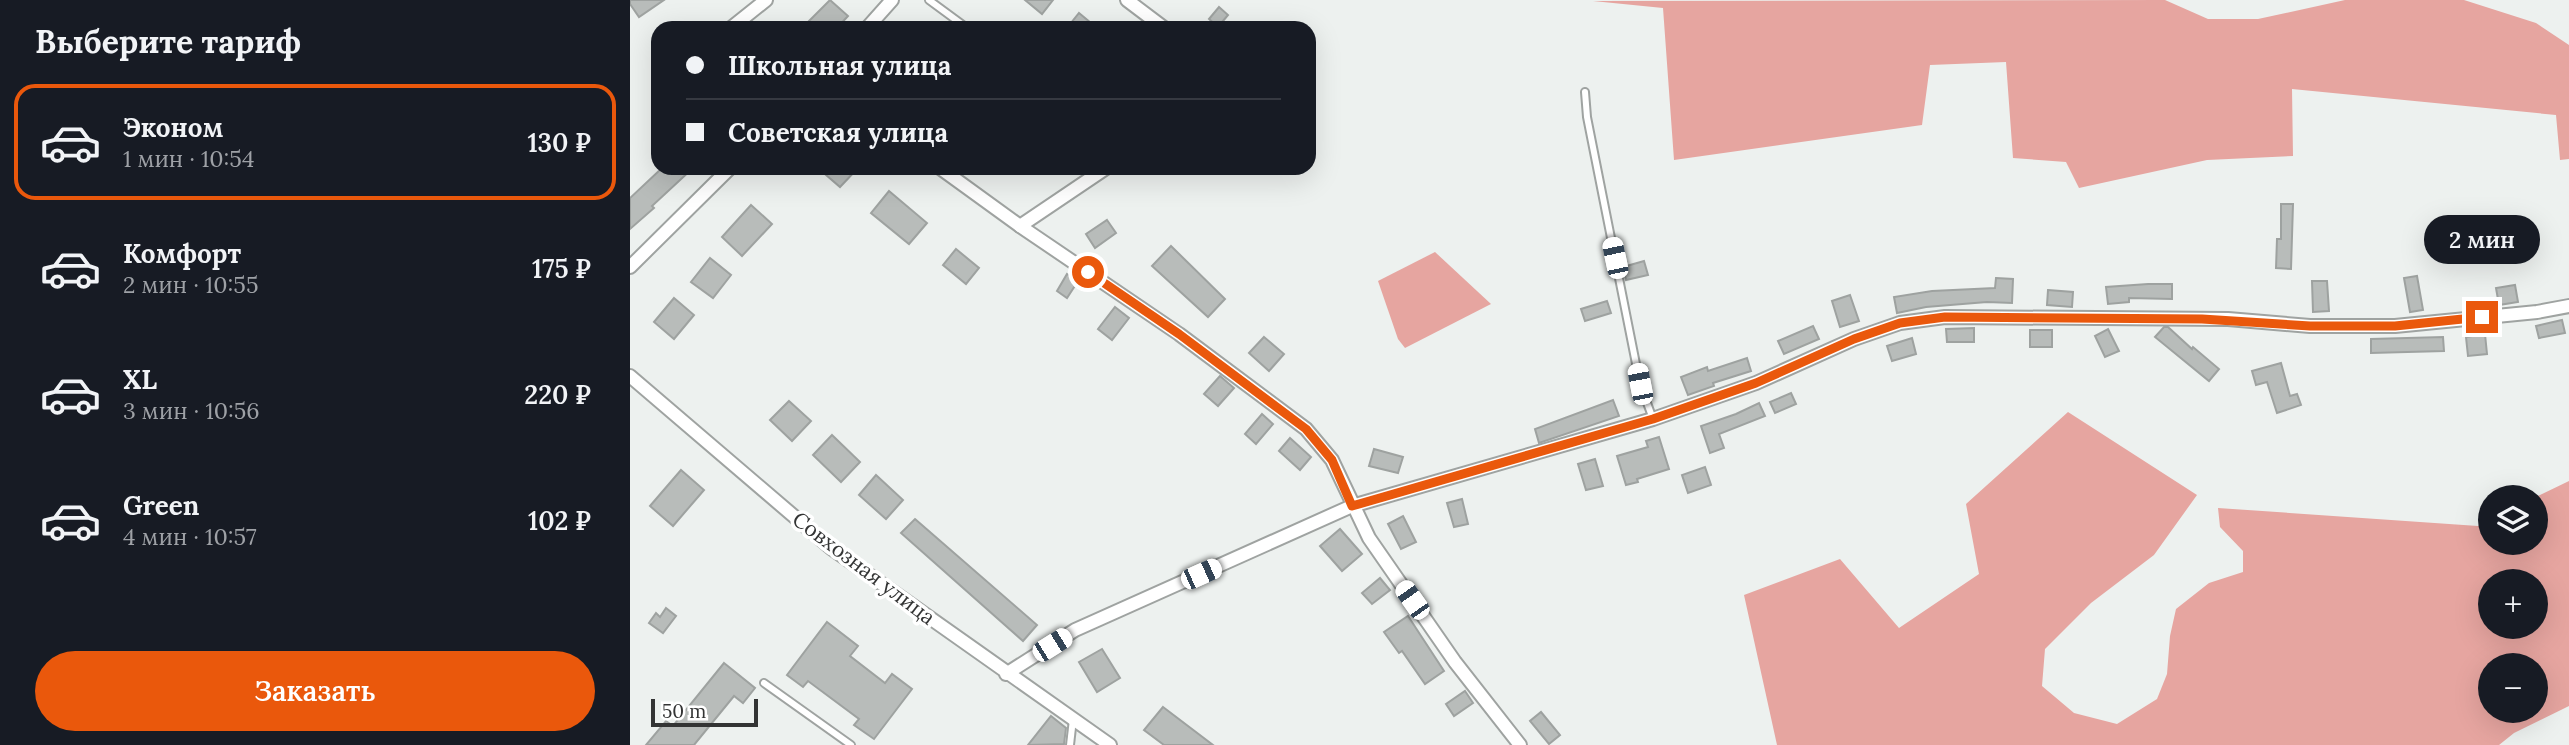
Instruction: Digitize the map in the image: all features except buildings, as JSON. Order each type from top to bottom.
[{"type":"street","points":[[740,21],[766,0]]},
{"type":"street","points":[[873,21],[892,0]]},
{"type":"street","points":[[1127,0],[1155,21]]},
{"type":"street","points":[[630,267],[723,175]]},
{"type":"street","points":[[950,175],[1179,334],[1306,429],[1332,460],[1368,538],[1455,662],[1520,745]]},
{"type":"street","points":[[1020,226],[1096,175]]},
{"type":"street","points":[[1006,674],[1075,630],[1352,506],[1653,419],[1756,383],[1854,339],[1900,323],[1945,317],[2228,319],[2310,326],[2395,326],[2537,312],[2569,306]]},
{"type":"street","name":"Совхозная улица","points":[[630,376],[831,548],[1110,745]]},
{"type":"lane","points":[[929,0],[958,21]]},
{"type":"lane","points":[[1585,92],[1589,130],[1640,384],[1653,419]]},
{"type":"lane","points":[[764,682],[851,745]]},
{"type":"lane","points":[[1070,745],[1073,718]]},
{"type":"shaded area","points":[[2165,0],[2208,19],[2258,19],[2345,0],[2464,0],[2536,23],[2569,45],[2569,159],[2560,160],[2556,115],[2292,89],[2293,156],[2207,160],[2079,188],[2066,162],[2013,158],[2006,62],[1930,65],[1922,125],[1674,160],[1663,8],[1593,1]]},
{"type":"shaded area","points":[[1435,252],[1491,304],[1405,348],[1398,339],[1378,281]]},
{"type":"shaded area","points":[[2068,412],[2197,495],[2154,555],[2091,603],[2045,649],[2042,686],[2074,713],[2117,724],[2157,699],[2167,674],[2170,636],[2176,609],[2209,583],[2243,572],[2243,551],[2220,527],[2218,508],[2478,526],[2478,555],[2548,555],[2548,491],[2569,481],[2569,706],[2548,716],[2548,653],[2478,653],[2478,723],[2534,723],[2514,733],[2499,745],[1777,745],[1744,595],[1840,559],[1899,628],[1979,574],[1966,504]]},
{"type":"route","points":[[1088,272],[1179,334],[1306,429],[1332,460],[1352,506],[1653,419],[1756,383],[1854,339],[1900,323],[1945,317],[2228,319],[2310,326],[2395,326],[2482,317]]}]
